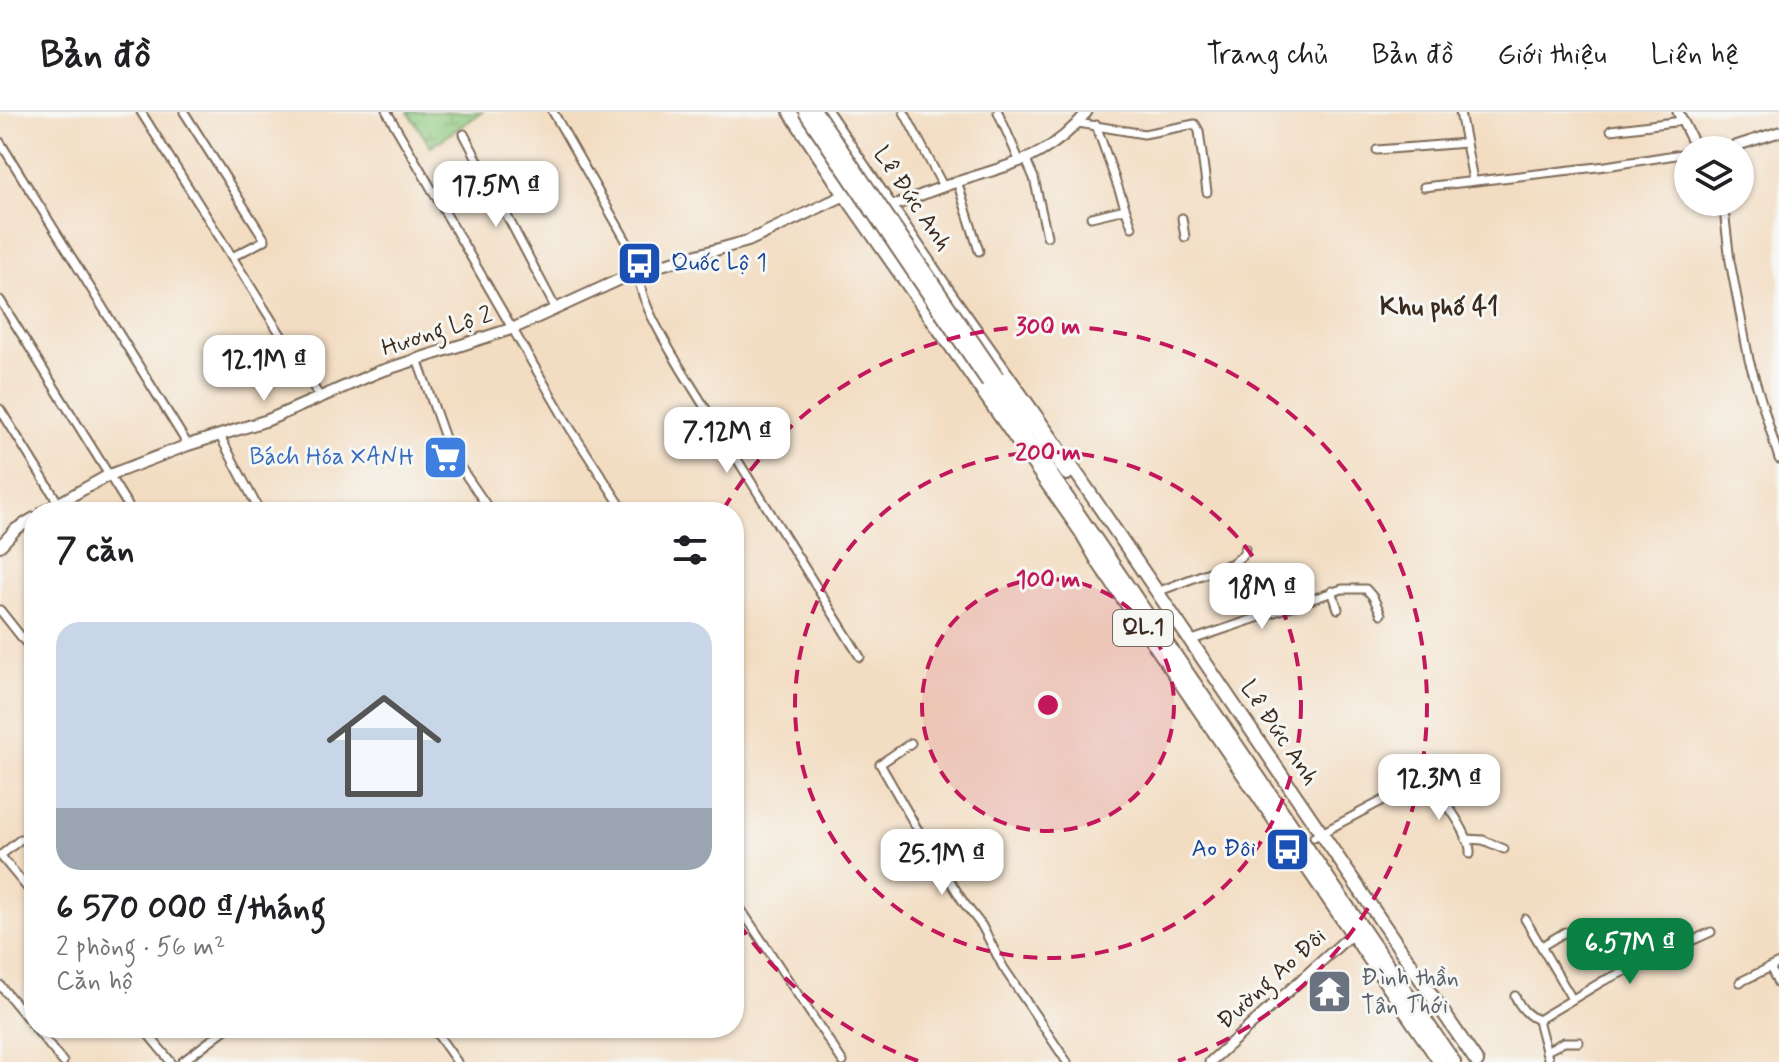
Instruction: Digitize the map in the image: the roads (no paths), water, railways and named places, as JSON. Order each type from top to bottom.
[{"type":"highway","name":"Lê Đức Anh","points":[[790,112],[1100,565],[1454,1062]]},
{"type":"highway","name":"QL.1","points":[[805,112],[992,379]]},
{"type":"highway","name":"QL.1","points":[[816,112],[992,379]]},
{"type":"highway","name":"Lê Đức Anh","points":[[826,112],[1076,490],[1440,1062]]},
{"type":"highway","points":[[824,162],[836,170],[843,169],[852,161],[851,148]]},
{"type":"highway","points":[[845,195],[890,207]]},
{"type":"highway","points":[[882,248],[884,238],[890,231],[900,230],[908,234]]},
{"type":"highway","name":"Lê Đức Anh","points":[[992,379],[1089,507],[1477,1062]]},
{"type":"highway","name":"Lê Đức Anh","points":[[1076,490],[1157,592],[1467,1062]]},
{"type":"highway","points":[[1129,565],[1142,571]]},
{"type":"main road","name":"Hương Lộ 2","points":[[70,502],[107,476],[188,445],[268,420],[378,372],[514,328],[636,272],[748,241],[845,195]]},
{"type":"main road","points":[[0,546],[24,524]]},
{"type":"street","points":[[141,112],[320,397]]},
{"type":"street","points":[[184,112],[265,240],[232,257]]},
{"type":"street","points":[[387,112],[570,428],[618,502]]},
{"type":"street","points":[[553,112],[636,258],[636,272],[656,325],[695,394],[860,657]]},
{"type":"street","points":[[904,112],[943,186]]},
{"type":"street","points":[[998,112],[1034,178],[1047,236]]},
{"type":"street","points":[[890,207],[957,181],[1023,161],[1058,141],[1087,112]]},
{"type":"street","points":[[1460,112],[1473,180]]},
{"type":"street","points":[[1611,130],[1680,116],[1690,136]]},
{"type":"street","points":[[1078,123],[1144,134],[1195,124],[1199,131],[1207,192]]},
{"type":"street","points":[[1096,125],[1132,227]]},
{"type":"street","points":[[1754,140],[1779,132]]},
{"type":"street","points":[[464,134],[556,309]]},
{"type":"street","points":[[0,142],[188,445]]},
{"type":"street","points":[[1377,150],[1466,143]]},
{"type":"street","points":[[1424,187],[1674,155]]},
{"type":"street","points":[[957,181],[979,251]]},
{"type":"street","points":[[1091,217],[1125,209]]},
{"type":"street","points":[[1725,216],[1749,360],[1779,459]]},
{"type":"street","points":[[1182,218],[1185,237]]},
{"type":"street","points":[[0,300],[125,502]]},
{"type":"street","points":[[417,359],[450,452],[484,502]]},
{"type":"street","points":[[0,409],[58,502]]},
{"type":"street","points":[[220,436],[255,502]]},
{"type":"street","points":[[1157,592],[1233,563],[1245,549]]},
{"type":"street","points":[[1189,641],[1332,591],[1366,589],[1381,614]]},
{"type":"street","points":[[1332,591],[1338,609]]},
{"type":"street","points":[[0,610],[24,640]]},
{"type":"street","points":[[911,743],[880,764],[931,851],[982,926],[1003,967],[1067,1062]]},
{"type":"street","points":[[1317,835],[1410,786],[1429,783],[1439,793],[1466,839],[1470,854]]},
{"type":"street","points":[[21,839],[0,855],[24,884]]},
{"type":"street","points":[[1466,839],[1483,840],[1504,849]]},
{"type":"street","points":[[744,915],[843,1062]]},
{"type":"street","points":[[1525,919],[1572,999]]},
{"type":"street","name":"Đường Ao Đôi","points":[[1210,1062],[1357,929]]},
{"type":"street","points":[[1542,946],[1565,932]]},
{"type":"street","points":[[1538,1020],[1603,981],[1711,932]]},
{"type":"street","points":[[1740,982],[1779,963]]},
{"type":"street","points":[[1770,967],[1779,985]]},
{"type":"street","points":[[0,985],[24,1014]]},
{"type":"street","points":[[1515,996],[1520,1007],[1538,1020]]},
{"type":"street","points":[[1538,1020],[1549,1062]]},
{"type":"street","points":[[44,1038],[63,1062]]},
{"type":"street","points":[[151,1038],[171,1062]]},
{"type":"street","points":[[182,1062],[214,1038]]},
{"type":"street","points":[[440,1038],[457,1062]]},
{"type":"street","points":[[1546,1051],[1564,1042],[1579,1042]]},
{"type":"place","name":"Quốc Lộ 1","points":[[640,263]]},
{"type":"place","name":"Bách Hóa XANH","points":[[445,457]]},
{"type":"place","name":"Ao Đôi","points":[[1287,849]]},
{"type":"place","name":"Đình thần Tân Thới","points":[[1330,992]]},
{"type":"district","name":"Khu phố 41","points":[[1439,308]]}]
